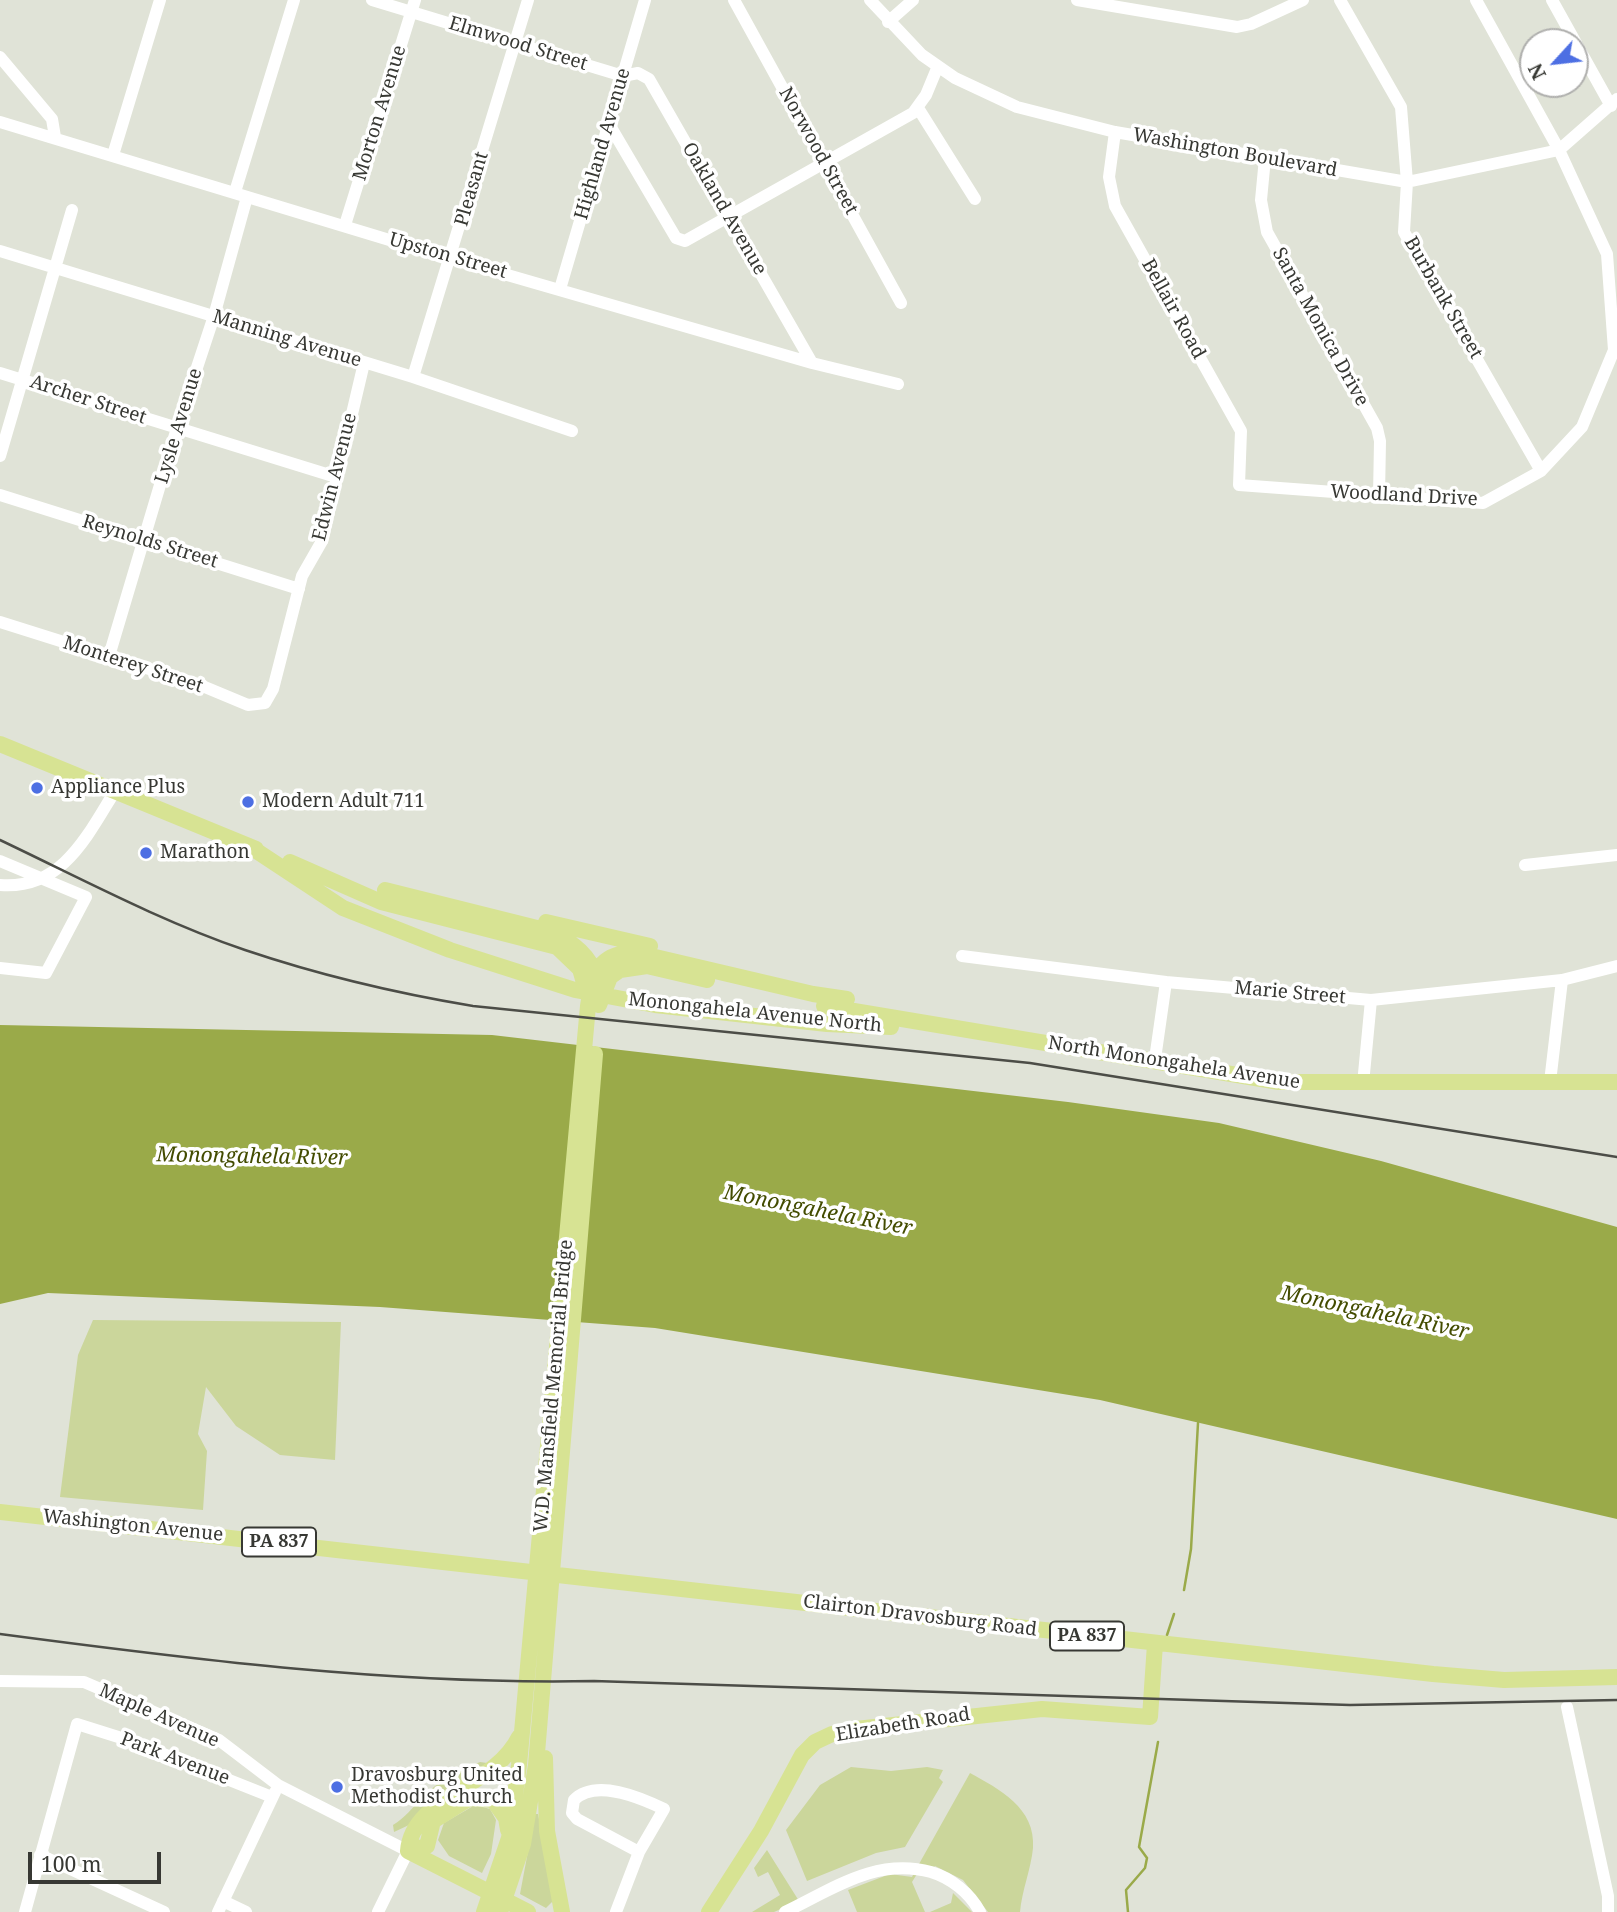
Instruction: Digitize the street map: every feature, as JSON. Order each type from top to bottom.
[{"type":"main road","points":[[0,744],[317,873],[381,902],[557,947],[595,982]]},
{"type":"main road","name":"Monongahela Avenue North","points":[[249,846],[343,908],[450,950],[575,990],[654,1005],[827,1024],[943,1027]]},
{"type":"main road","name":"Monongahela Avenue North","points":[[317,873],[627,941],[771,976],[943,1027]]},
{"type":"main road","points":[[385,890],[553,932],[570,942],[595,982]]},
{"type":"main road","points":[[594,1005],[595,982],[613,956],[634,953],[813,995],[847,999]]},
{"type":"main road","points":[[595,982],[620,970],[647,967],[862,1014],[943,1027]]},
{"type":"main road","name":"W.D. Mansfield Memorial Bridge","points":[[533,1766],[555,1570],[594,1005]]},
{"type":"main road","name":"W.D. Mansfield Memorial Bridge","points":[[533,1766],[523,1727],[594,1005]]},
{"type":"main road","name":"North Monongahela Avenue","points":[[943,1027],[1154,1059],[1279,1082],[1617,1082]]},
{"type":"main road","name":"Washington Avenue","points":[[0,1512],[555,1570]]},
{"type":"main road","name":"Clairton Dravosburg Road","points":[[555,1570],[1156,1644],[1504,1680],[1617,1676]]},
{"type":"main road","name":"Elizabeth Road","points":[[709,1912],[761,1830],[802,1755],[816,1742],[832,1734],[856,1728],[1041,1709],[1150,1717],[1156,1644]]},
{"type":"main road","points":[[509,1838],[506,1818],[500,1806],[482,1796],[470,1798],[433,1821],[427,1846],[408,1851],[409,1840],[430,1809],[497,1767],[512,1750],[523,1727]]},
{"type":"main road","points":[[500,1912],[509,1838],[533,1766]]},
{"type":"main road","points":[[484,1912],[523,1843],[533,1766]]},
{"type":"main road","points":[[533,1766],[562,1912]]},
{"type":"main road","name":"Maple Avenue","points":[[408,1851],[528,1912]]},
{"type":"street","points":[[113,155],[160,0]]},
{"type":"street","name":"Lysle Avenue","points":[[109,656],[177,428],[214,316],[241,194],[294,0]]},
{"type":"street","name":"Elmwood Street","points":[[372,0],[413,6],[515,43],[623,76]]},
{"type":"street","name":"Pleasant","points":[[413,377],[452,259],[528,0]]},
{"type":"street","name":"Highland Avenue","points":[[560,289],[645,0]]},
{"type":"street","name":"Norwood Street","points":[[734,0],[901,303]]},
{"type":"street","name":"Washington Boulevard","points":[[870,0],[888,22],[938,66],[975,88],[1017,107],[1115,132],[1407,182],[1559,150],[1614,102]]},
{"type":"street","points":[[888,22],[913,0]]},
{"type":"street","points":[[1077,0],[1237,27],[1251,24],[1303,0]]},
{"type":"street","name":"Burbank Street","points":[[1340,0],[1401,107],[1407,182],[1404,232],[1541,471]]},
{"type":"street","name":"Woodland Drive","points":[[1239,485],[1483,503],[1541,471],[1582,427],[1614,351],[1607,254],[1559,150],[1476,0]]},
{"type":"street","points":[[1552,0],[1614,102]]},
{"type":"street","name":"Morton Avenue","points":[[345,225],[413,6]]},
{"type":"street","points":[[0,57],[52,119],[55,136]]},
{"type":"street","points":[[609,124],[676,238],[685,241],[918,108],[938,66]]},
{"type":"street","name":"Oakland Avenue","points":[[623,76],[638,73],[649,79],[812,363]]},
{"type":"street","points":[[918,108],[975,199]]},
{"type":"street","name":"Upston Street","points":[[0,122],[55,136],[452,259],[812,363],[898,384]]},
{"type":"street","name":"Bellair Road","points":[[1115,132],[1110,177],[1115,206],[1241,431],[1239,485]]},
{"type":"street","name":"Santa Monica Drive","points":[[1265,158],[1261,200],[1267,232],[1377,428],[1380,441],[1378,496]]},
{"type":"street","points":[[0,456],[72,210]]},
{"type":"street","name":"Manning Avenue","points":[[0,251],[413,377],[572,431]]},
{"type":"street","name":"Edwin Avenue","points":[[265,703],[273,689],[302,576],[322,541],[364,363]]},
{"type":"street","name":"Archer Street","points":[[0,373],[336,477]]},
{"type":"street","name":"Reynolds Street","points":[[0,495],[299,589]]},
{"type":"street","name":"Monterey Street","points":[[0,622],[200,685],[237,702],[257,706],[265,703]]},
{"type":"street","points":[[0,885],[28,884],[51,875],[76,853],[115,791]]},
{"type":"street","points":[[1525,865],[1617,855]]},
{"type":"street","points":[[0,861],[86,897],[46,973],[0,968]]},
{"type":"street","name":"Marie Street","points":[[962,956],[1166,982],[1371,1000],[1562,980],[1617,966]]},
{"type":"street","points":[[1550,1082],[1562,980]]},
{"type":"street","points":[[1154,1059],[1166,982]]},
{"type":"street","points":[[1363,1084],[1371,1000]]},
{"type":"street","name":"Maple Avenue","points":[[0,1681],[84,1682],[219,1740],[275,1791],[408,1851]]},
{"type":"street","points":[[1567,1707],[1608,1896],[1608,1912]]},
{"type":"street","name":"Park Avenue","points":[[40,1855],[76,1724],[275,1791]]},
{"type":"street","points":[[246,1912],[221,1906],[275,1791]]},
{"type":"street","points":[[616,1912],[639,1852],[664,1809],[629,1794],[615,1792],[582,1793],[573,1800],[572,1813],[577,1819],[639,1852]]},
{"type":"street","points":[[378,1912],[408,1851]]},
{"type":"street","points":[[25,1912],[40,1855],[164,1912]]},
{"type":"street","points":[[785,1912],[867,1873],[902,1866],[944,1876],[960,1888],[980,1912]]},
{"type":"shaded area","points":[[93,1320],[341,1322],[335,1460],[280,1455],[236,1426],[206,1387],[198,1434],[207,1451],[203,1510],[60,1497],[78,1355]]},
{"type":"shaded area","points":[[480,1762],[487,1763],[431,1799],[409,1825],[394,1832],[393,1825],[435,1786]]},
{"type":"shaded area","points":[[851,1767],[891,1771],[927,1767],[943,1770],[939,1778],[943,1782],[905,1847],[876,1853],[807,1881],[786,1830],[820,1785]]},
{"type":"shaded area","points":[[970,1773],[1014,1802],[1028,1822],[1033,1848],[1020,1912],[988,1912],[963,1880],[935,1866],[933,1868],[919,1864]]},
{"type":"shaded area","points":[[475,1805],[490,1809],[496,1820],[491,1854],[482,1873],[449,1856],[438,1840],[444,1823]]},
{"type":"shaded area","points":[[535,1814],[538,1814],[554,1900],[546,1908],[520,1894]]},
{"type":"shaded area","points":[[767,1850],[799,1901],[774,1912],[752,1912],[780,1895],[768,1872],[758,1877],[754,1868]]},
{"type":"shaded area","points":[[914,1873],[917,1874],[912,1882],[925,1912],[857,1912],[848,1890],[890,1874],[912,1877]]},
{"type":"shaded area","points":[[953,1893],[972,1912],[930,1912],[951,1903]]},
{"type":"water","name":"Monongahela River","points":[[0,1025],[492,1035],[1068,1102],[1219,1123],[1381,1161],[1617,1227],[1617,1519],[1100,1400],[655,1328],[380,1307],[48,1293],[0,1304]]},
{"type":"waterway","points":[[1184,1590],[1191,1549],[1198,1423]]},
{"type":"waterway","points":[[1167,1635],[1174,1614]]},
{"type":"waterway","points":[[1128,1912],[1126,1890],[1145,1868],[1147,1858],[1139,1847],[1158,1742]]},
{"type":"railway","points":[[0,840],[213,939],[301,967],[415,995],[473,1006],[1030,1063],[1617,1157]]},
{"type":"railway","points":[[0,1634],[296,1669],[445,1679],[594,1681],[1350,1705],[1617,1700]]},
{"type":"place","name":"Appliance Plus","points":[[37,788]]},
{"type":"place","name":"Modern Adult 711","points":[[248,802]]},
{"type":"place","name":"Marathon","points":[[146,853]]},
{"type":"place","name":"Dravosburg United Methodist Church","points":[[337,1787]]}]
